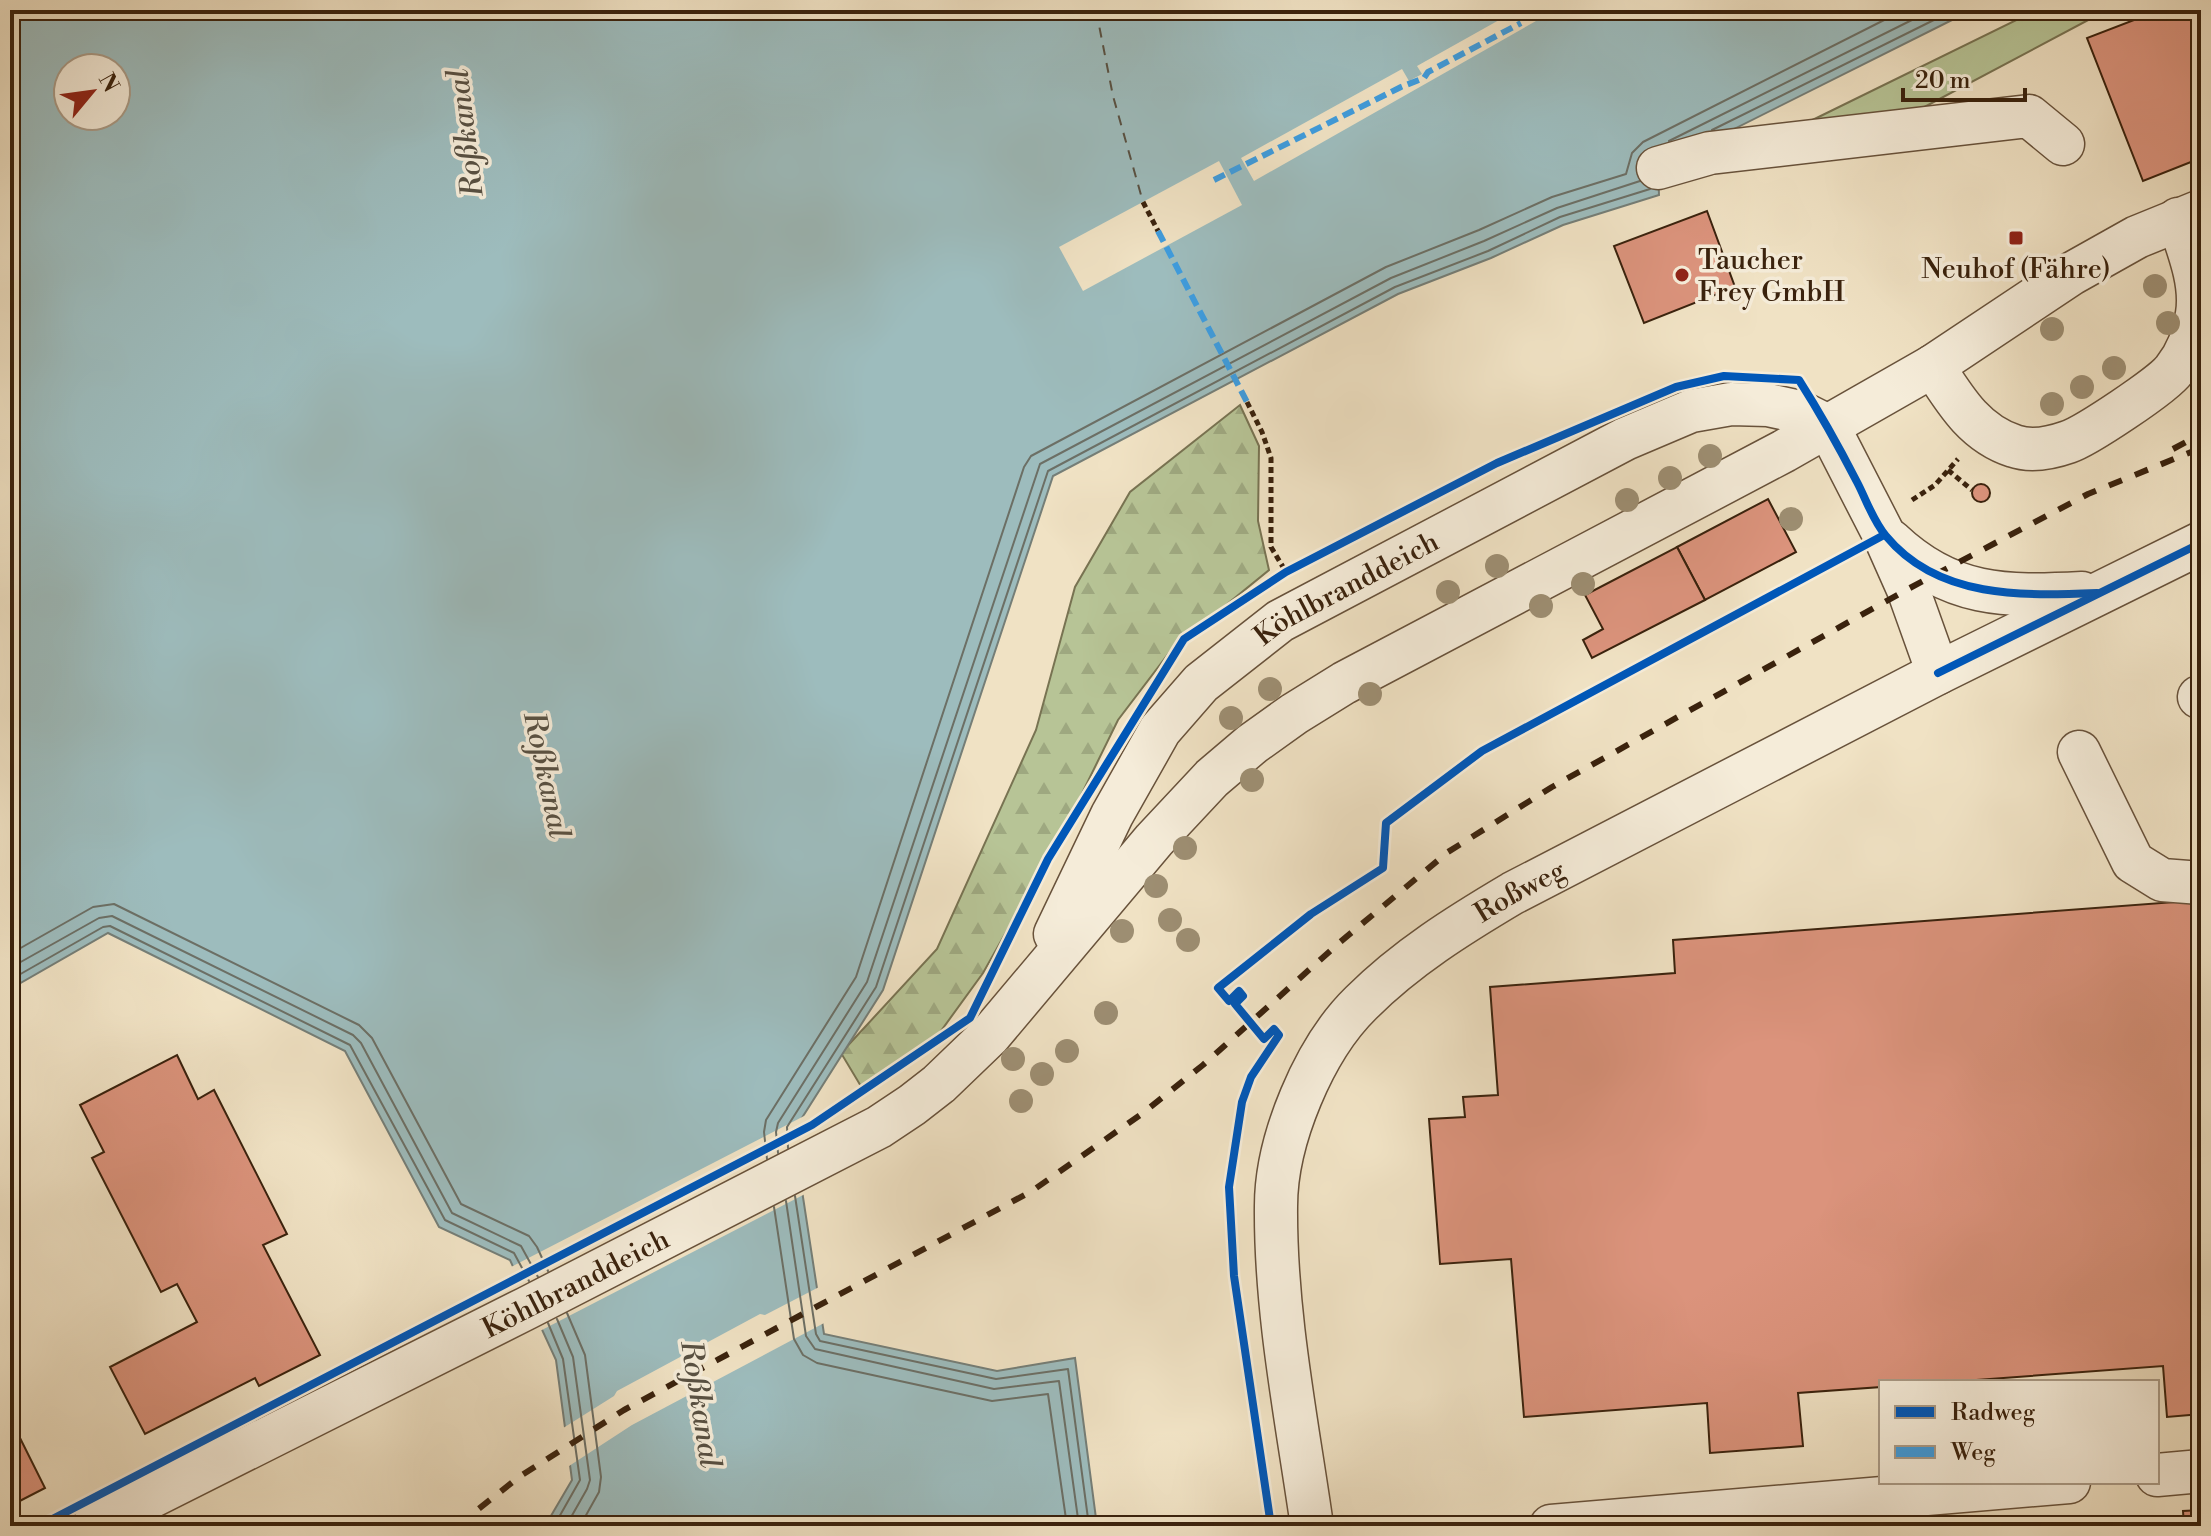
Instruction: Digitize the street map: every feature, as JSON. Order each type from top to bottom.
[{"type":"street","points":[[1658,168],[1710,153],[2029,116],[2063,144]]},
{"type":"street","points":[[1933,366],[1962,411],[1988,435],[2017,447],[2044,449],[2071,441],[2156,387],[2173,373],[2189,348],[2198,312],[2189,215]]},
{"type":"street","name":"Köhlbranddeich","points":[[93,1526],[879,1127],[939,1084],[990,1035],[1154,840],[1252,744],[1294,714],[1344,683],[1828,426],[1933,366],[2071,274],[2137,237],[2189,215]]},
{"type":"street","name":"Köhlbranddeich","points":[[1027,993],[1112,815],[1160,730],[1201,683],[1270,629],[1304,608],[1625,439],[1691,411],[1731,404],[1768,405],[1800,412],[1828,426]]},
{"type":"street","points":[[1828,426],[1881,528],[1908,589],[1938,673]]},
{"type":"street","points":[[1881,528],[1910,559],[1935,575],[1979,590],[2028,596],[2097,593]]},
{"type":"street","name":"Roßweg","points":[[1312,1526],[1285,1343],[1276,1204],[1283,1150],[1301,1098],[1322,1055],[1360,1003],[1448,931],[1500,900],[1938,673],[2201,543]]},
{"type":"street","points":[[2079,752],[2133,862],[2162,880],[2201,883]]},
{"type":"street","points":[[2159,1475],[2201,1471]]},
{"type":"street","points":[[1552,1526],[2046,1484]]},
{"type":"path","points":[[1143,202],[1158,231]]},
{"type":"path","points":[[1247,402],[1271,458],[1271,547],[1304,608]]},
{"type":"path","points":[[1881,528],[1935,485],[1988,435]]},
{"type":"path","points":[[1948,470],[1972,490]]},
{"type":"green space","points":[[2037,10],[2107,10],[1915,112],[1790,131]]},
{"type":"green space","points":[[1240,405],[1259,446],[1258,521],[1269,570],[1172,649],[1118,720],[1067,824],[983,973],[938,1035],[898,1067],[862,1088],[841,1053],[937,949],[1036,730],[1075,587],[1130,492]]},
{"type":"water","name":"Roßkanal","points":[[10,10],[1972,10],[1658,167],[1659,195],[1563,225],[1491,258],[1398,294],[1053,476],[883,990],[793,1132],[824,1334],[997,1371],[1075,1358],[1097,1526],[545,1526],[572,1480],[556,1360],[510,1260],[439,1227],[345,1051],[108,933],[10,989]]},
{"type":"pier","points":[[1517,10],[1523,10],[1527,16],[1532,14],[1536,21],[1254,181],[1241,158],[1402,69],[1409,81],[1422,74],[1417,66]]},
{"type":"pier","points":[[1219,161],[1242,205],[1083,291],[1059,247]]},
{"type":"pier","points":[[806,1115],[808,1117],[798,1133],[807,1193],[538,1332],[509,1268]]},
{"type":"pier","points":[[821,1286],[826,1322],[632,1425],[566,1468],[560,1430],[614,1396],[617,1391],[760,1314],[765,1315]]},
{"type":"building","points":[[2160,10],[2201,10],[2201,158],[2143,181],[2087,38]]},
{"type":"building","points":[[1707,211],[1735,287],[1644,323],[1614,246]]},
{"type":"building","points":[[1977,484],[1985,484],[1990,493],[1988,500],[1977,502],[1972,497],[1972,489]]},
{"type":"building","points":[[1768,499],[1796,552],[1705,600],[1677,547]]},
{"type":"building","points":[[1677,547],[1705,600],[1592,658],[1583,640],[1603,629],[1585,595]]},
{"type":"building","points":[[2201,900],[2201,1414],[2167,1417],[2163,1366],[1976,1380],[1879,1380],[1879,1387],[1798,1393],[1803,1446],[1710,1453],[1707,1403],[1524,1417],[1511,1259],[1440,1264],[1429,1119],[1465,1117],[1463,1097],[1498,1095],[1490,987],[1675,973],[1673,940]]},
{"type":"building","points":[[177,1055],[198,1099],[214,1090],[287,1234],[263,1245],[320,1355],[259,1386],[255,1378],[145,1434],[110,1367],[197,1322],[177,1284],[161,1292],[92,1158],[104,1152],[80,1105]]},
{"type":"building","points":[[19,1436],[45,1488],[10,1506],[10,1441]]},
{"type":"building","points":[[2201,1510],[2201,1526],[2184,1526],[2183,1511]]},
{"type":"ferry route","points":[[1096,10],[1113,96],[1143,202]]},
{"type":"railway","points":[[2173,449],[2201,434]]},
{"type":"railway","points":[[457,1526],[519,1477],[624,1410],[1032,1191],[1143,1113],[1203,1065],[1339,943],[1448,852],[1552,787],[1908,589],[2088,494],[2201,448]]},
{"type":"marked path","points":[[1214,180],[1424,78],[1428,72],[1521,23]]},
{"type":"marked path","points":[[1158,231],[1247,402]]},
{"type":"cycle path","points":[[39,1526],[812,1125],[970,1018],[1048,859],[1184,639],[1286,572],[1497,463],[1676,387],[1724,376],[1799,380],[1836,443],[1877,524],[1907,557],[1930,572],[1956,583],[1983,589],[2011,593],[2097,593]]},
{"type":"cycle path","points":[[1271,1526],[1234,1276],[1229,1187],[1242,1102],[1251,1077],[1279,1035],[1274,1029],[1264,1039],[1235,1004],[1243,996],[1239,991],[1229,1001],[1218,988],[1311,914],[1383,868],[1386,823],[1482,751],[1884,535]]},
{"type":"cycle path","points":[[1938,673],[2201,543]]},
{"type":"place","name":"Neuhof (Fähre)","points":[[2016,238]]},
{"type":"place","name":"Taucher Frey GmbH","points":[[1682,275]]}]
